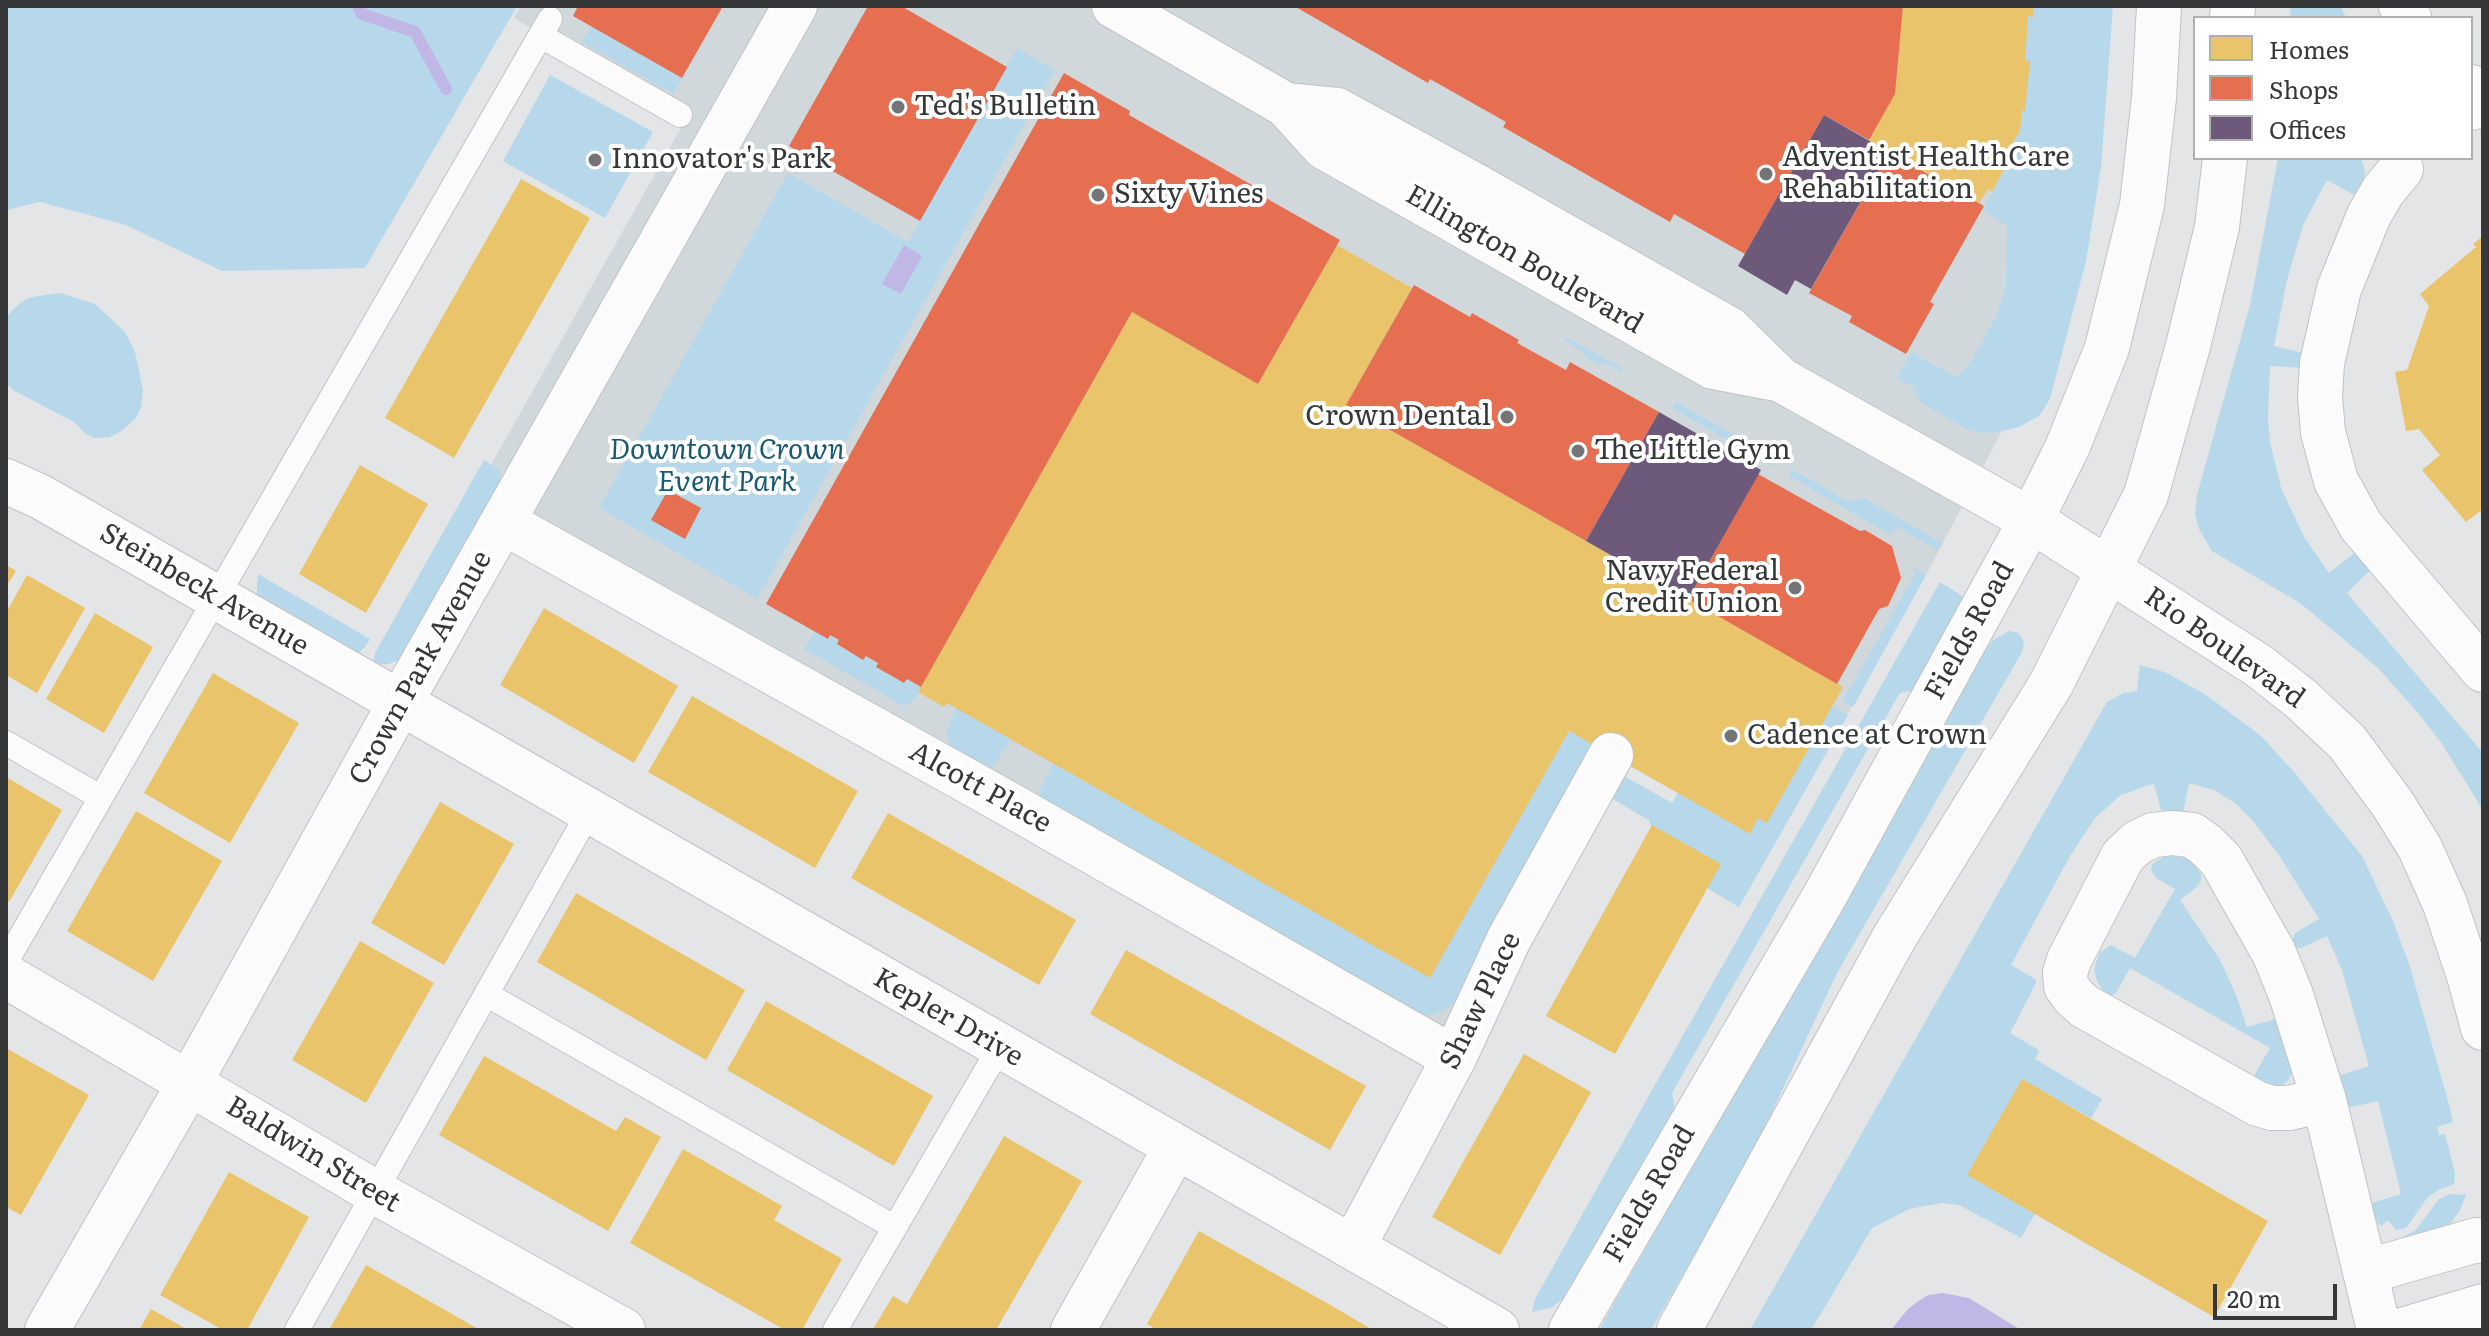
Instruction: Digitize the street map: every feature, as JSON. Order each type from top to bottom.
[{"type":"street","name":"Crown Park Avenue","points":[[47,1330],[190,1082],[400,703],[795,6]]},
{"type":"street","name":"Ellington Boulevard","points":[[1114,6],[1286,105],[1324,147],[1713,367],[1781,380],[2031,520],[2109,570]]},
{"type":"street","name":"Fields Road","points":[[1571,1330],[1823,899],[2031,520],[2067,448],[2107,348],[2142,205],[2154,98],[2159,6]]},
{"type":"street","points":[[1679,1330],[1894,938],[2051,684],[2146,495],[2217,227],[2225,160]]},
{"type":"street","points":[[2402,162],[2369,215],[2339,289],[2322,363],[2320,397],[2323,432],[2336,481],[2361,526],[2483,670]]},
{"type":"street","name":"Steinbeck Avenue","points":[[6,481],[41,497],[400,703]]},
{"type":"street","name":"Alcott Place","points":[[503,522],[1005,802],[1454,1058]]},
{"type":"street","name":"Rio Boulevard","points":[[2109,570],[2259,666],[2301,699],[2347,742],[2392,803],[2420,848],[2445,904],[2483,1028]]},
{"type":"street","name":"Kepler Drive","points":[[400,703],[1497,1330]]},
{"type":"street","name":"Shaw Place","points":[[1353,1247],[1454,1058],[1509,939],[1611,755]]},
{"type":"street","points":[[2324,1100],[2289,1108],[2258,1104],[2084,1006],[2074,997],[2066,986],[2065,973],[2069,960],[2123,856],[2137,843],[2153,835],[2172,833],[2192,835],[2206,845],[2221,860],[2274,953],[2291,995],[2324,1100],[2379,1330]]},
{"type":"street","name":"Baldwin Street","points":[[6,976],[375,1192],[623,1330]]},
{"type":"street","points":[[1081,1327],[1176,1147]]},
{"type":"street","points":[[2365,1272],[2477,1240],[2483,1241]]},
{"type":"street","points":[[2402,1330],[2483,1306]]},
{"type":"lane","points":[[6,962],[545,28],[680,115]]},
{"type":"lane","points":[[6,743],[100,797]]},
{"type":"lane","points":[[297,1330],[589,812]]},
{"type":"lane","points":[[486,994],[894,1227]]},
{"type":"lane","points":[[835,1330],[1000,1047]]},
{"type":"shaded area","points":[[521,6],[2074,6],[2023,391],[1926,575],[1773,847],[1614,757],[1451,1059],[469,504],[686,119],[514,18]]},
{"type":"shaded area","points":[[904,245],[922,256],[901,294],[882,284]]},
{"type":"shaded area","points":[[1943,1293],[1969,1298],[2021,1330],[1891,1330],[1917,1302],[1928,1295]]},
{"type":"green space","points":[[6,6],[517,6],[365,268],[222,271],[126,225],[40,202],[6,210]]},
{"type":"green space","points":[[2034,6],[2113,6],[2101,167],[2086,261],[2050,399],[2039,416],[2019,427],[1982,433],[1966,429],[1920,402],[1912,386],[1897,378],[1911,352],[1957,378],[1972,360],[1997,315],[2006,286],[2007,226],[1983,210],[2016,147],[2012,144],[2020,131],[2030,62],[2025,61],[2028,16],[2033,16]]},
{"type":"green space","points":[[2291,6],[2341,6],[2345,16],[2290,16]]},
{"type":"green space","points":[[591,26],[682,78],[673,94],[582,42]]},
{"type":"green space","name":"Downtown Crown Event Park","points":[[1017,48],[1055,70],[757,599],[599,508],[788,173],[908,242]]},
{"type":"green space","points":[[550,75],[653,132],[605,218],[503,161]]},
{"type":"green space","points":[[2278,160],[2362,160],[2365,171],[2363,186],[2354,195],[2327,180],[2303,225],[2287,280],[2274,346],[2303,353],[2302,368],[2270,366],[2270,442],[2281,488],[2304,537],[2329,573],[2353,554],[2359,554],[2370,570],[2347,593],[2483,753],[2483,810],[2442,744],[2378,668],[2300,603],[2212,551],[2199,529],[2195,514],[2197,495],[2250,305]]},
{"type":"green space","points":[[60,293],[95,304],[125,332],[135,352],[143,390],[141,408],[135,419],[110,437],[95,438],[86,434],[74,422],[13,390],[6,383],[6,317],[21,302],[32,297]]},
{"type":"green space","points":[[1566,337],[1623,369],[1621,372],[1604,362],[1601,366],[1564,340]]},
{"type":"green space","points":[[1676,402],[1776,459],[1772,466],[1672,408]]},
{"type":"green space","points":[[484,460],[500,470],[500,485],[400,659],[389,664],[373,665],[375,653]]},
{"type":"green space","points":[[1792,469],[1847,501],[1864,498],[1942,543],[1938,550],[1897,527],[1891,535],[1789,476]]},
{"type":"green space","points":[[1913,567],[1926,575],[1853,707],[1843,701],[1915,574]]},
{"type":"green space","points":[[258,574],[370,639],[365,647],[354,656],[256,600]]},
{"type":"green space","points":[[1940,582],[1964,597],[1914,690],[1900,693],[1672,1093],[1675,1110],[1570,1295],[1550,1308],[1532,1312],[1535,1299]]},
{"type":"green space","points":[[815,631],[827,639],[830,635],[839,640],[837,645],[863,659],[866,656],[904,683],[907,679],[921,687],[920,692],[904,706],[804,649]]},
{"type":"green space","points":[[2009,631],[2019,633],[2024,642],[2022,652],[1837,973],[1752,1155],[1651,1330],[1599,1330],[1985,650],[1993,640]]},
{"type":"green space","points":[[2140,665],[2167,673],[2206,695],[2260,735],[2362,856],[2393,921],[2409,964],[2450,1108],[2453,1122],[2437,1127],[2439,1135],[2445,1134],[2455,1173],[2454,1184],[2427,1198],[2406,1228],[2396,1230],[2388,1220],[2381,1226],[2372,1215],[2372,1203],[2401,1194],[2378,1101],[2347,1108],[2338,1076],[2369,1066],[2342,970],[2327,936],[2301,948],[2292,941],[2295,933],[2319,919],[2279,855],[2235,803],[2214,790],[2189,783],[2183,812],[2162,814],[2154,784],[2149,785],[2121,795],[2095,818],[2070,856],[2011,965],[2035,979],[2036,983],[2010,1033],[2039,1050],[2035,1059],[2102,1099],[2091,1118],[2022,1080],[1968,1175],[2035,1214],[2021,1238],[1959,1205],[1942,1203],[1909,1209],[1872,1228],[1811,1330],[1750,1330],[2107,702],[2123,693],[2137,691]]},
{"type":"green space","points":[[1832,706],[1848,715],[1739,907],[1707,888],[1650,821],[1611,798],[1624,776],[1672,803],[1678,793],[1750,833],[1758,818],[1767,823]]},
{"type":"green space","points":[[956,708],[1011,739],[993,767],[987,770],[950,749],[947,730]]},
{"type":"green space","points":[[1569,731],[1597,747],[1457,1003],[1432,1015],[1420,1015],[1041,801],[1039,791],[1053,764],[1430,977]]},
{"type":"green space","points":[[2167,855],[2186,858],[2201,874],[2198,886],[2180,900],[2220,960],[2247,1027],[2276,1019],[2293,1070],[2288,1081],[2281,1086],[2269,1086],[2256,1079],[2255,1074],[2270,1048],[2130,968],[2116,993],[2111,996],[2097,981],[2094,970],[2099,953],[2111,945],[2135,958],[2175,889],[2156,878],[2151,869],[2153,863]]},
{"type":"green space","points":[[2450,1194],[2466,1195],[2450,1224],[2438,1233],[2411,1239],[2402,1237],[2415,1231],[2439,1199]]},
{"type":"building: Homes","points":[[1903,6],[2034,6],[2033,17],[2028,16],[2025,61],[2030,61],[2025,111],[2022,110],[2020,131],[2012,144],[2016,147],[1992,192],[1988,189],[1979,203],[1869,140],[1895,94]]},
{"type":"building: Homes","points":[[521,179],[590,218],[454,458],[385,418]]},
{"type":"building: Homes","points":[[2483,236],[2483,509],[2466,522],[2422,470],[2440,455],[2419,429],[2406,431],[2395,372],[2407,370],[2429,306],[2420,294],[2476,247],[2473,244]]},
{"type":"building: Homes","points":[[1337,245],[1412,288],[1346,405],[1843,687],[1767,823],[1758,818],[1750,834],[1569,731],[1430,978],[947,703],[944,707],[918,692],[1132,312],[1258,384]]},
{"type":"building: Homes","points":[[360,465],[428,504],[366,613],[299,574]]},
{"type":"building: Homes","points":[[6,565],[16,571],[6,587]]},
{"type":"building: Homes","points":[[27,575],[85,608],[37,693],[6,675],[6,613]]},
{"type":"building: Homes","points":[[544,608],[678,686],[634,763],[500,685]]},
{"type":"building: Homes","points":[[95,613],[153,647],[104,733],[46,699]]},
{"type":"building: Homes","points":[[213,673],[299,723],[230,843],[144,793]]},
{"type":"building: Homes","points":[[692,696],[858,791],[815,868],[648,772]]},
{"type":"building: Homes","points":[[6,777],[62,810],[9,902],[6,900]]},
{"type":"building: Homes","points":[[440,802],[514,844],[444,965],[371,923]]},
{"type":"building: Homes","points":[[136,811],[222,861],[153,981],[67,931]]},
{"type":"building: Homes","points":[[888,813],[1076,920],[1039,985],[851,878]]},
{"type":"building: Homes","points":[[1652,825],[1721,864],[1615,1054],[1546,1016]]},
{"type":"building: Homes","points":[[576,893],[745,990],[706,1060],[537,962]]},
{"type":"building: Homes","points":[[360,941],[434,983],[366,1103],[292,1060]]},
{"type":"building: Homes","points":[[1126,950],[1366,1086],[1330,1150],[1090,1014]]},
{"type":"building: Homes","points":[[766,1001],[933,1096],[894,1166],[727,1070]]},
{"type":"building: Homes","points":[[6,1048],[89,1095],[21,1215],[6,1207]]},
{"type":"building: Homes","points":[[1524,1054],[1591,1092],[1500,1255],[1432,1217]]},
{"type":"building: Homes","points":[[484,1056],[616,1131],[625,1117],[661,1137],[608,1231],[439,1135]]},
{"type":"building: Homes","points":[[2022,1079],[2268,1221],[2214,1317],[1967,1175]]},
{"type":"building: Homes","points":[[1004,1136],[1082,1181],[996,1330],[873,1329],[893,1296],[907,1304]]},
{"type":"building: Homes","points":[[683,1149],[782,1206],[774,1220],[842,1259],[802,1330],[785,1330],[630,1243]]},
{"type":"building: Homes","points":[[229,1172],[309,1217],[247,1330],[223,1330],[160,1295]]},
{"type":"building: Homes","points":[[1199,1231],[1373,1330],[1157,1330],[1147,1324]]},
{"type":"building: Homes","points":[[366,1265],[408,1289],[480,1330],[329,1330]]},
{"type":"building: Homes","points":[[151,1309],[188,1330],[139,1330]]},
{"type":"building: Shops","points":[[578,6],[723,6],[682,78],[573,16]]},
{"type":"building: Shops","name":"Ted's Bulletin","points":[[868,6],[901,6],[1007,67],[920,221],[789,146]]},
{"type":"building: Shops","points":[[1294,6],[1903,6],[1895,94],[1869,140],[1824,115],[1745,254],[1674,214],[1670,222],[1503,127],[1506,122],[1430,79],[1428,83]]},
{"type":"building: Shops","points":[[1064,73],[1130,111],[1129,115],[1266,193],[1264,197],[1340,240],[1258,384],[1132,312],[921,687],[907,679],[904,683],[876,667],[878,663],[866,656],[863,660],[837,644],[839,640],[830,635],[828,639],[766,604]]},
{"type":"building: Shops","points":[[1889,152],[1984,206],[1930,302],[1934,304],[1906,354],[1849,322],[1852,316],[1809,293]]},
{"type":"building: Shops","points":[[1414,285],[1470,317],[1472,313],[1566,370],[1570,362],[1659,412],[1586,541],[1346,405]]},
{"type":"building: Shops","name":"Navy Federal Credit Union","points":[[1758,474],[1892,546],[1901,578],[1888,606],[1879,609],[1837,684],[1688,599]]},
{"type":"building: Shops","points":[[668,490],[701,508],[685,539],[651,520]]},
{"type":"building: Offices","points":[[1824,115],[1889,152],[1811,289],[1795,280],[1787,295],[1738,266]]},
{"type":"building: Offices","points":[[1659,412],[1761,470],[1688,599],[1586,541]]},
{"type":"waterway","points":[[358,6],[362,14],[415,32],[446,89]]},
{"type":"place","name":"Ted's Bulletin","points":[[898,107]]},
{"type":"place","name":"Innovator's Park","points":[[595,160]]},
{"type":"place","name":"Adventist HealthCare Rehabilitation","points":[[1766,174]]},
{"type":"place","name":"Sixty Vines","points":[[1098,195]]},
{"type":"place","name":"Crown Dental","points":[[1507,417]]},
{"type":"place","name":"The Little Gym","points":[[1578,451]]},
{"type":"place","name":"Navy Federal Credit Union","points":[[1795,588]]},
{"type":"place","name":"Cadence at Crown","points":[[1731,736]]}]
